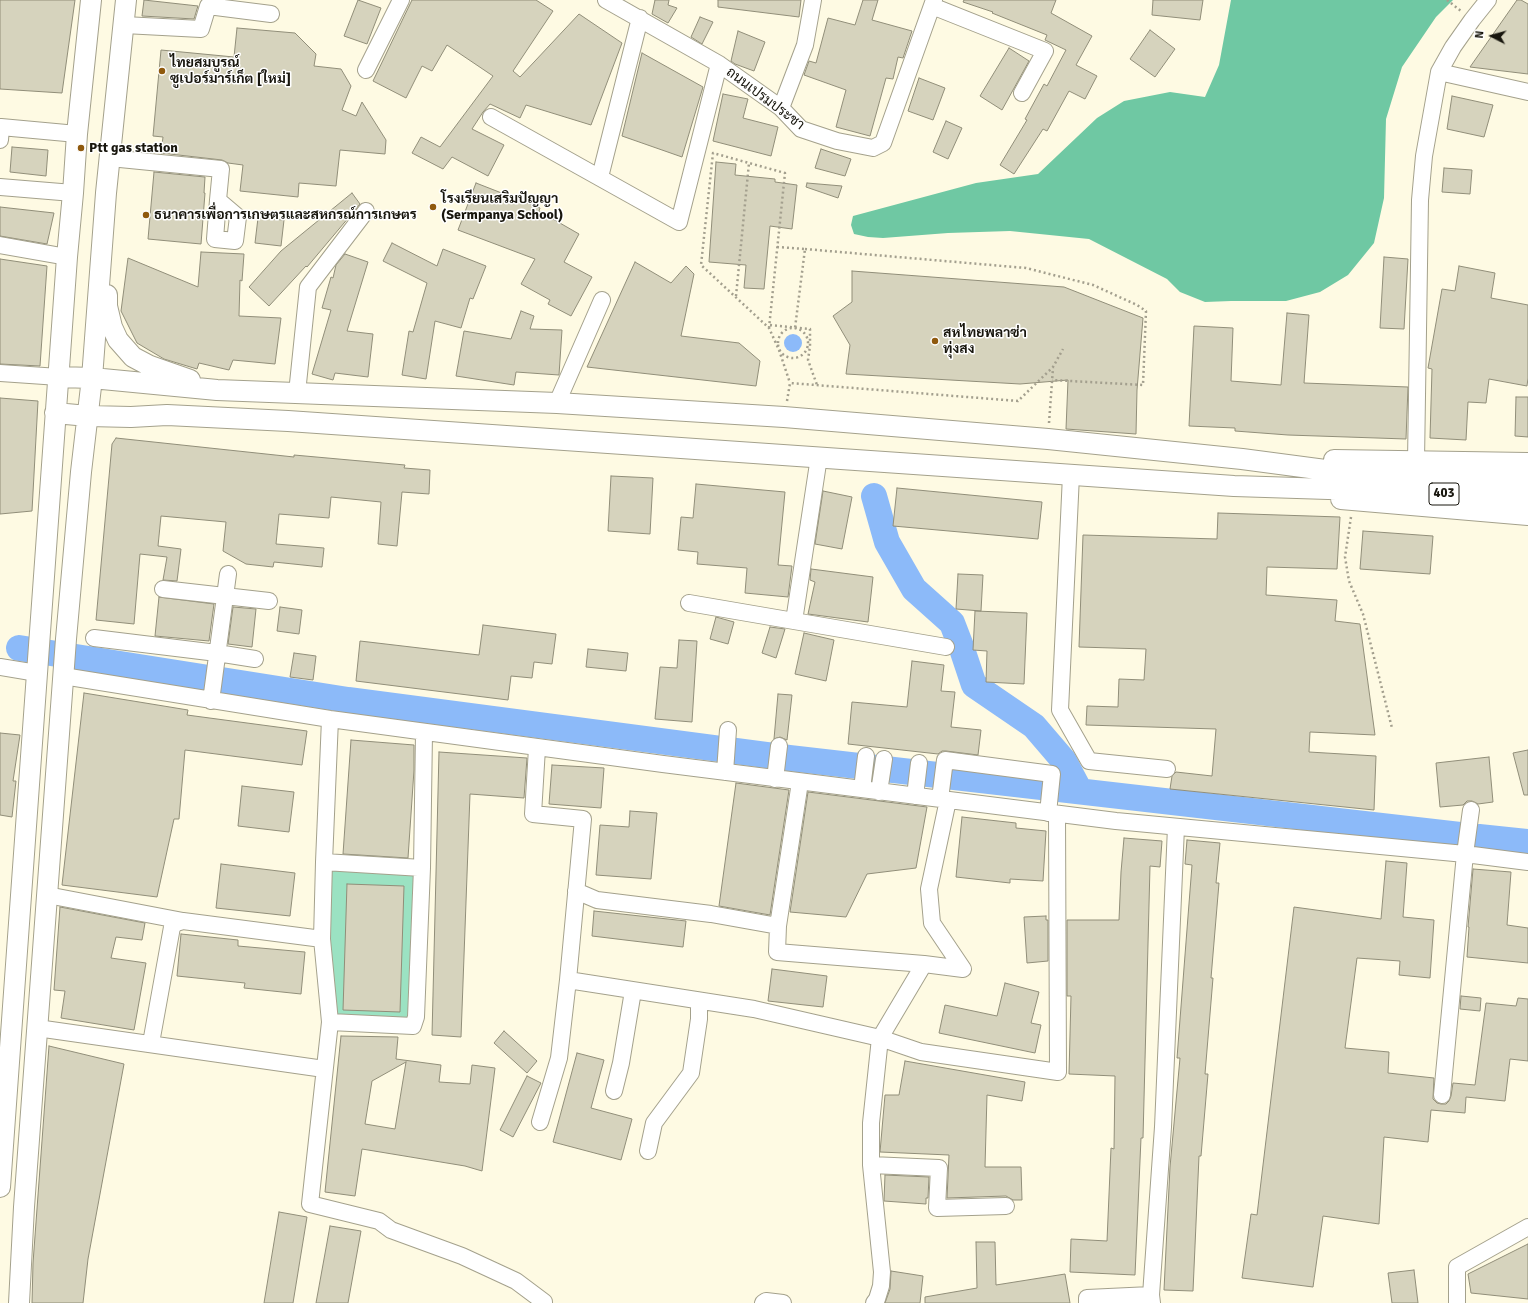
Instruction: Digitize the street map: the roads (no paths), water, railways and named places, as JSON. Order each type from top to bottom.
[{"type":"highway","name":"403","points":[[1359,489],[1526,467]]},
{"type":"highway","name":"403","points":[[1359,489],[1528,497]]},
{"type":"main road","points":[[0,1187],[41,637],[55,413],[77,134],[91,0]]},
{"type":"main road","points":[[19,1303],[37,1028],[66,639],[81,472],[92,378],[106,193],[126,0]]},
{"type":"main road","points":[[106,193],[107,306],[112,327],[118,340],[133,357],[150,366],[217,390]]},
{"type":"main road","points":[[59,377],[92,378],[217,390],[557,403]]},
{"type":"main road","name":"403","points":[[557,403],[846,422],[1048,439],[1242,459],[1359,489]]},
{"type":"main road","points":[[55,413],[88,416],[131,417],[167,415],[288,421],[819,457]]},
{"type":"main road","points":[[81,472],[90,440],[96,432],[112,421],[131,417]]},
{"type":"main road","name":"403","points":[[819,457],[1234,486],[1359,489]]},
{"type":"main road","points":[[1242,459],[1416,461],[1526,467]]},
{"type":"main road","points":[[1359,489],[1528,515]]},
{"type":"main road","points":[[38,667],[64,672]]},
{"type":"street","points":[[366,70],[400,0]]},
{"type":"street","name":"ถนนเปรมประชา","points":[[606,0],[719,64],[781,108],[801,129],[837,141],[873,148],[883,143],[933,3]]},
{"type":"street","points":[[781,108],[805,45],[813,0]]},
{"type":"street","points":[[1416,461],[1420,200],[1424,156],[1439,72],[1465,31],[1488,0]]},
{"type":"street","points":[[933,3],[1045,51],[1022,93]]},
{"type":"street","points":[[124,25],[201,29],[208,6],[270,14]]},
{"type":"street","points":[[600,177],[640,18]]},
{"type":"street","points":[[491,117],[679,222],[719,64]]},
{"type":"street","points":[[1439,72],[1528,92]]},
{"type":"street","points":[[0,140],[1,127],[77,134]]},
{"type":"street","points":[[110,158],[221,169],[218,200]]},
{"type":"street","points":[[0,187],[73,193]]},
{"type":"street","points":[[297,393],[308,287],[366,211]]},
{"type":"street","points":[[0,245],[67,257]]},
{"type":"street","points":[[557,403],[602,300]]},
{"type":"street","points":[[0,372],[59,377]]},
{"type":"street","points":[[794,621],[819,457]]},
{"type":"street","points":[[1071,474],[1060,710],[1088,761],[1167,769]]},
{"type":"street","points":[[212,696],[228,574]]},
{"type":"street","points":[[163,589],[269,600]]},
{"type":"street","points":[[689,603],[946,647]]},
{"type":"street","points":[[94,638],[216,660],[255,659]]},
{"type":"street","points":[[0,667],[38,667]]},
{"type":"street","points":[[64,672],[212,696],[330,719],[537,748],[725,766],[775,779],[1176,827],[1465,854],[1528,862]]},
{"type":"street","points":[[330,719],[322,939],[330,1022],[310,1204],[379,1221],[391,1230],[462,1256],[516,1282],[544,1303]]},
{"type":"street","points":[[725,766],[728,730]]},
{"type":"street","points":[[330,1022],[413,1026],[416,1017],[422,868],[424,733]]},
{"type":"street","points":[[775,779],[779,746]]},
{"type":"street","points":[[537,748],[533,814],[583,819],[559,1058],[540,1122]]},
{"type":"street","points":[[862,789],[866,756]]},
{"type":"street","points":[[880,791],[884,759]]},
{"type":"street","points":[[568,980],[754,1009],[880,1038],[921,1052],[1058,1072],[1051,813],[1052,774],[945,760],[943,799],[929,889],[931,916],[932,923],[963,969],[924,964],[777,952],[778,926],[800,782]]},
{"type":"street","points":[[915,796],[919,763]]},
{"type":"street","points":[[1442,1095],[1465,854],[1471,810]]},
{"type":"street","points":[[1087,1303],[1087,1298],[1151,1299],[1163,1127],[1176,827]]},
{"type":"street","points":[[324,862],[422,868]]},
{"type":"street","points":[[576,891],[597,900],[712,914],[778,926]]},
{"type":"street","points":[[47,895],[182,921],[322,939]]},
{"type":"street","points":[[151,1043],[172,927],[176,923],[182,921]]},
{"type":"street","points":[[874,1303],[877,1299],[881,1286],[882,1272],[872,1165],[871,1123],[880,1038],[924,964]]},
{"type":"street","points":[[614,1091],[621,1063],[633,991]]},
{"type":"street","points":[[648,1151],[654,1123],[691,1073],[699,1019],[699,1001]]},
{"type":"street","points":[[37,1028],[324,1068]]},
{"type":"street","points":[[872,1165],[938,1168],[937,1208],[1006,1206]]},
{"type":"street","points":[[1457,1303],[1457,1267],[1528,1227]]},
{"type":"street","points":[[763,1303],[766,1301],[783,1303]]},
{"type":"water","points":[[793,334],[799,337],[802,343],[799,349],[793,352],[787,349],[784,343],[787,337]]},
{"type":"waterway","points":[[874,496],[887,542],[914,589],[952,623],[974,685],[1034,726],[1064,761],[1080,791]]},
{"type":"waterway","points":[[19,648],[348,700],[789,758],[1460,835]]},
{"type":"waterway","points":[[1479,837],[1528,842]]},
{"type":"place","name":"ไทยสมบูรณ์ ซูเปอร์มาร์เก็ต [ใหม่]","points":[[162,71]]},
{"type":"place","name":"Ptt gas station","points":[[81,148]]},
{"type":"place","name":"โรงเรียนเสริมปัญญา (Sermpanya School)","points":[[433,207]]},
{"type":"place","name":"ธนาคารเพื่อการเกษตรและสหกรณ์การเกษตร","points":[[146,215]]},
{"type":"place","name":"สหไทยพลาซ่า ทุ่งสง","points":[[935,341]]}]
